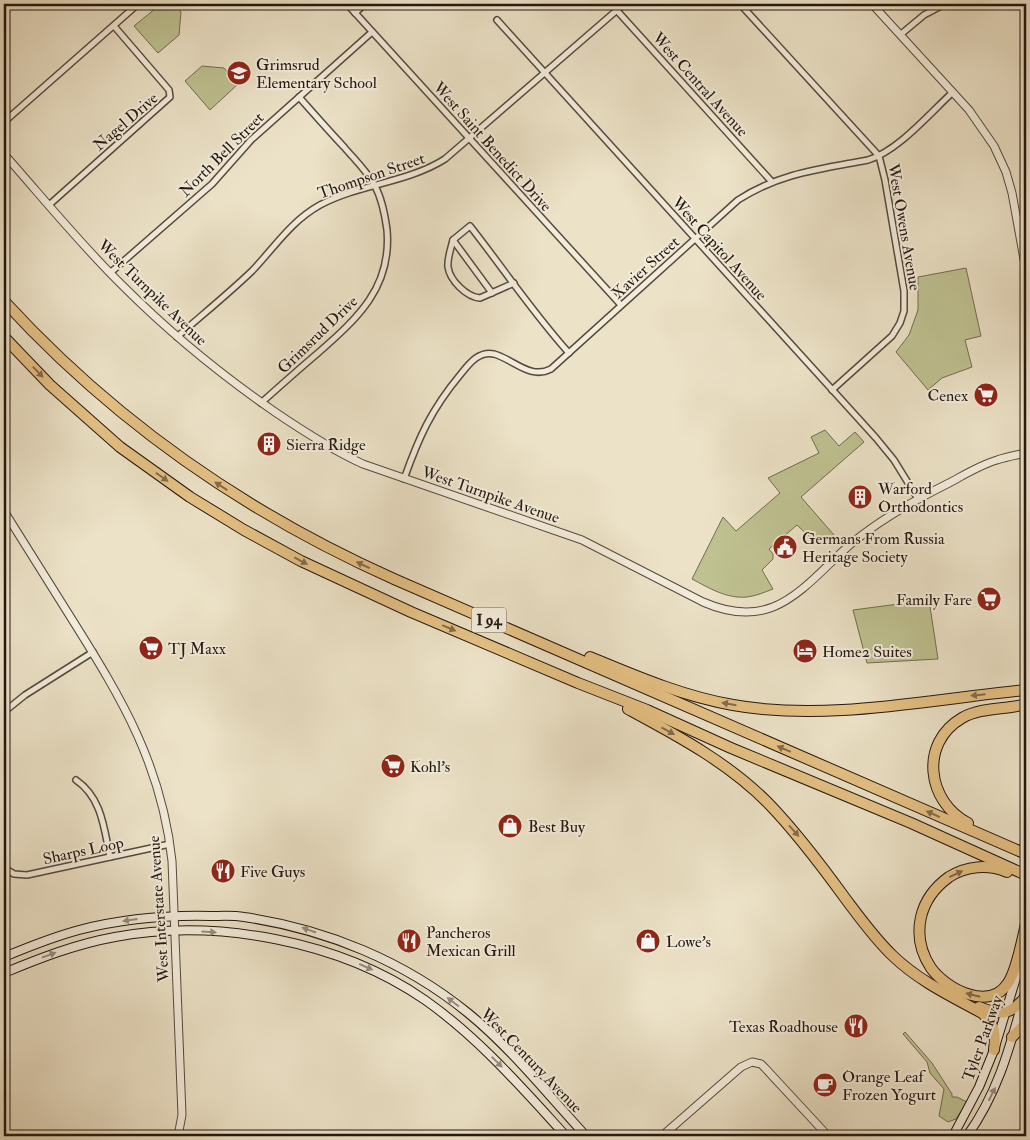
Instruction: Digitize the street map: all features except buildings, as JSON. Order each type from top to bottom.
[{"type":"highway","name":"I 94","points":[[4,301],[40,340],[92,388],[177,456],[227,490],[286,526],[394,579],[1026,854]]},
{"type":"highway","name":"I 94","points":[[4,337],[50,385],[120,447],[190,497],[244,530],[333,578],[911,823],[1026,875]]},
{"type":"highway","points":[[394,579],[662,686],[704,699],[734,705],[787,711],[837,711],[1026,690]]},
{"type":"highway","points":[[578,683],[630,709],[707,753],[743,779],[799,836],[871,932],[893,956],[916,976],[982,1013],[990,1020],[996,1035],[994,1050]]},
{"type":"highway","points":[[1026,704],[1014,708],[976,713],[957,722],[946,732],[938,744],[933,771],[940,795],[954,814],[967,822],[1026,848]]},
{"type":"highway","points":[[1014,708],[1026,711]]},
{"type":"highway","points":[[1026,880],[1002,870],[985,867],[968,869],[952,875],[938,886],[925,905],[920,925],[921,946],[932,969],[944,981],[965,993],[985,997],[996,994],[1009,982],[1026,924]]},
{"type":"highway","points":[[959,1000],[990,1012],[1006,1013],[1016,1008],[1023,1000]]},
{"type":"highway","points":[[1012,1037],[1026,1023]]},
{"type":"main road","name":"West Century Avenue","points":[[4,957],[51,939],[90,927],[135,919],[175,916],[242,916],[298,927],[351,945],[404,970],[439,992],[476,1020],[503,1045],[586,1136]]},
{"type":"main road","name":"West Century Avenue","points":[[4,973],[53,953],[87,943],[136,934],[175,930],[245,934],[291,943],[339,956],[394,981],[426,1001],[459,1027],[490,1055],[566,1136]]},
{"type":"main road","name":"Tyler Parkway","points":[[953,1136],[980,1088],[1006,1013],[1026,944]]},
{"type":"main road","name":"Tyler Parkway","points":[[967,1136],[993,1094],[1007,1059],[1026,989]]},
{"type":"street","points":[[4,122],[138,4]]},
{"type":"street","name":"West Saint Benedict Drive","points":[[347,4],[621,305]]},
{"type":"street","points":[[355,13],[366,4]]},
{"type":"street","name":"West Central Avenue","points":[[611,4],[772,182]]},
{"type":"street","name":"Thompson Street","points":[[177,337],[248,274],[287,230],[305,214],[334,198],[417,174],[437,165],[470,139],[624,4]]},
{"type":"street","name":"West Owens Avenue","points":[[740,4],[879,156],[885,180],[904,291],[904,311],[900,323],[892,336],[832,390]]},
{"type":"street","points":[[872,4],[953,92],[985,132],[1003,163],[1015,204],[1026,270]]},
{"type":"street","points":[[900,35],[924,15],[945,4]]},
{"type":"street","name":"West Capitol Avenue","points":[[496,20],[894,460],[918,499]]},
{"type":"street","name":"Nagel Drive","points":[[48,205],[170,97],[169,90],[114,26]]},
{"type":"street","name":"North Bell Street","points":[[110,274],[207,188],[246,144],[372,32]]},
{"type":"street","name":"Xavier Street","points":[[404,479],[420,434],[431,413],[473,359],[484,354],[492,354],[500,356],[526,370],[540,372],[551,369],[738,200],[772,182],[798,173],[868,160],[879,156],[896,145],[953,92]]},
{"type":"street","name":"Grimsrud Drive","points":[[261,403],[351,324],[363,310],[374,294],[383,271],[387,243],[384,215],[375,186],[362,168],[299,96]]},
{"type":"street","name":"West Turnpike Avenue","points":[[4,154],[110,274],[177,337],[261,403],[339,453],[374,469],[572,536],[722,610],[743,612],[762,610],[786,601],[861,536],[918,499],[989,463],[1026,453]]},
{"type":"street","points":[[514,283],[480,298],[463,291],[450,273],[448,265],[453,240],[470,226],[569,353]]},
{"type":"street","points":[[453,240],[492,293]]},
{"type":"street","name":"West Interstate Avenue","points":[[4,511],[93,652],[126,709],[143,746],[157,788],[170,844],[175,916],[182,1115],[178,1136]]},
{"type":"street","points":[[4,712],[25,695],[93,652]]},
{"type":"street","points":[[76,780],[88,789],[98,805],[110,857]]},
{"type":"street","name":"Sharps Loop","points":[[4,868],[14,874],[27,875],[170,844]]},
{"type":"street","points":[[662,1136],[744,1065],[755,1062],[765,1068],[828,1136]]},
{"type":"green space","points":[[161,4],[174,4],[181,12],[179,35],[158,53],[134,26]]},
{"type":"green space","points":[[202,66],[224,68],[238,84],[210,110],[185,81]]},
{"type":"green space","points":[[966,268],[981,336],[965,340],[972,367],[942,378],[928,390],[896,352],[909,335],[918,310],[918,277]]},
{"type":"green space","points":[[825,430],[839,446],[855,432],[864,442],[801,497],[834,535],[813,540],[797,525],[769,549],[773,554],[773,559],[762,570],[773,589],[757,595],[747,597],[732,596],[718,592],[692,579],[723,517],[736,531],[780,493],[768,478],[819,453],[811,437]]},
{"type":"green space","points":[[929,600],[938,659],[867,663],[853,610]]},
{"type":"green space","points":[[905,1032],[932,1063],[952,1094],[952,1097],[957,1097],[967,1102],[956,1119],[948,1122],[939,1116],[944,1089],[930,1073],[927,1062],[903,1034]]},
{"type":"place","name":"Grimsrud Elementary School","points":[[239,73]]},
{"type":"place","name":"Cenex","points":[[986,395]]},
{"type":"place","name":"Sierra Ridge","points":[[269,444]]},
{"type":"place","name":"Warford Orthodontics","points":[[860,497]]},
{"type":"place","name":"Germans From Russia Heritage Society","points":[[785,547]]},
{"type":"place","name":"Family Fare","points":[[989,599]]},
{"type":"place","name":"TJ Maxx","points":[[151,648]]},
{"type":"place","name":"Home2 Suites","points":[[805,651]]},
{"type":"place","name":"Kohl's","points":[[393,766]]},
{"type":"place","name":"Best Buy","points":[[510,826]]},
{"type":"place","name":"Five Guys","points":[[223,871]]},
{"type":"place","name":"Pancheros Mexican Grill","points":[[409,941]]},
{"type":"place","name":"Lowe's","points":[[648,941]]},
{"type":"place","name":"Texas Roadhouse","points":[[856,1026]]},
{"type":"place","name":"Orange Leaf Frozen Yogurt","points":[[825,1085]]}]
